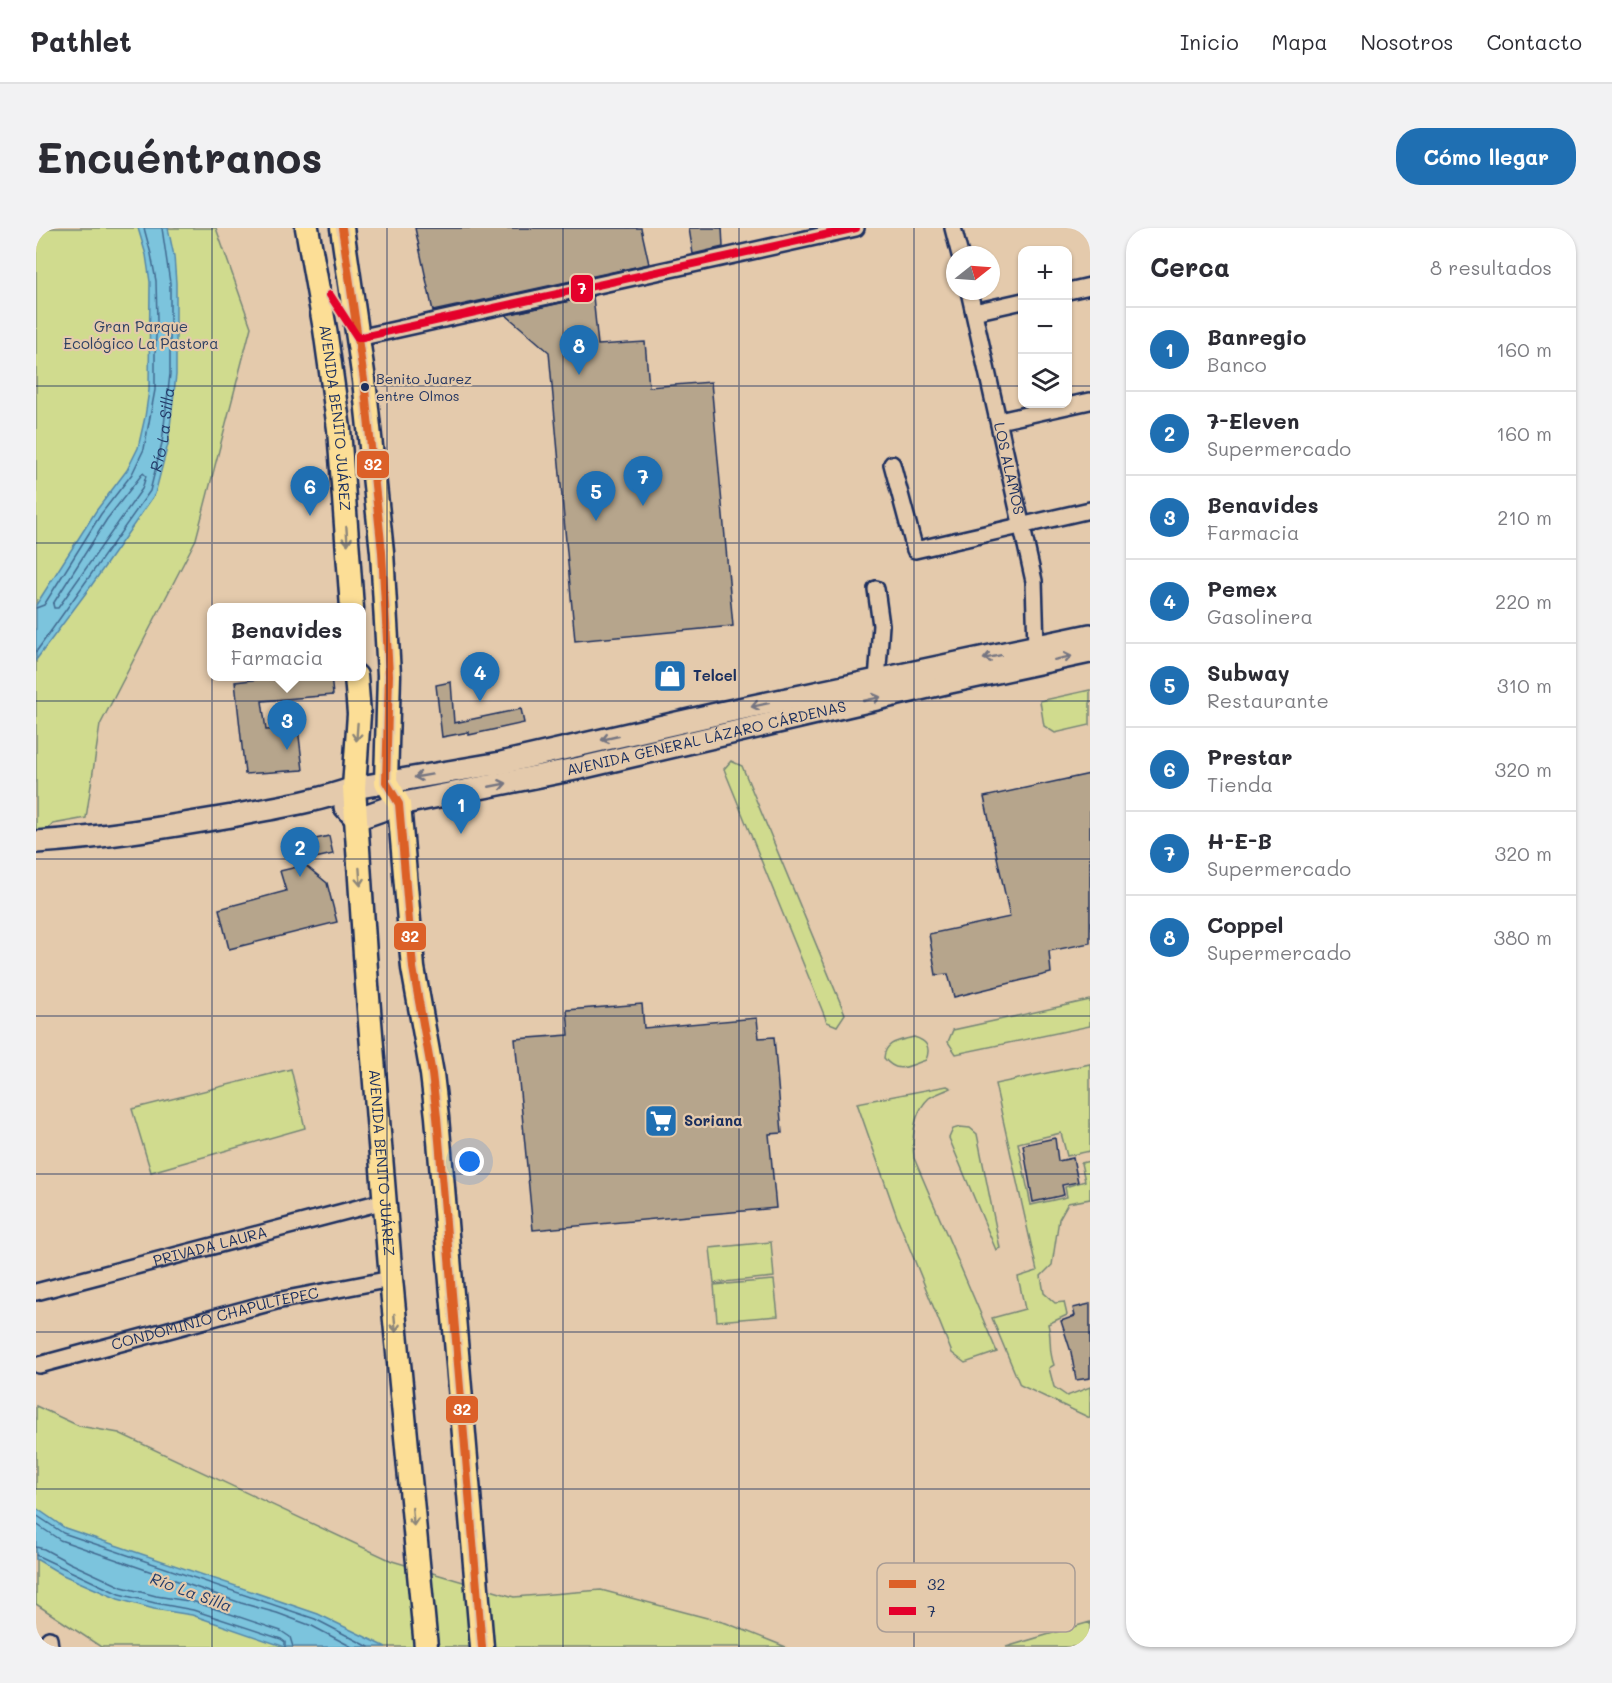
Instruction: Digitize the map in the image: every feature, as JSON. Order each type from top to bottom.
[{"type":"main road","name":"AVENIDA BENITO JUÁREZ","points":[[307,228],[339,429],[352,603]]},
{"type":"main road","points":[[342,228],[377,492],[389,675],[386,782],[399,804],[414,968],[432,1074],[439,1137],[482,1647]]},
{"type":"main road","points":[[314,268],[358,338]]},
{"type":"main road","name":"AVENIDA BENITO JUÁREZ","points":[[356,681],[359,714],[344,792],[356,819],[391,1279],[426,1647]]},
{"type":"street","points":[[358,338],[856,228]]},
{"type":"street","points":[[953,228],[958,246]]},
{"type":"street","points":[[1072,290],[1090,286]]},
{"type":"street","name":"LOS ALAMOS","points":[[971,300],[1034,581],[1036,647]]},
{"type":"street","points":[[974,312],[1018,302]]},
{"type":"street","points":[[999,421],[1090,401]]},
{"type":"street","points":[[892,464],[915,550],[1090,510]]},
{"type":"street","points":[[876,589],[881,625],[877,681]]},
{"type":"street","name":"AVENIDA GENERAL LÁZARO CÁRDENAS","points":[[36,842],[99,838],[138,832],[386,782],[501,763],[1090,635]]},
{"type":"street","name":"AVENIDA GENERAL LÁZARO CÁRDENAS","points":[[356,819],[399,804],[580,768],[780,720],[1090,652]]},
{"type":"street","points":[[780,720],[842,694],[844,688],[834,690]]},
{"type":"street","name":"PRIVADA LAURA","points":[[36,1292],[385,1201]]},
{"type":"street","name":"CONDOMINIO CHAPULTEPEC","points":[[39,1365],[276,1301],[391,1279]]},
{"type":"green space","name":"Gran Parque Ecológico La Pastora","points":[[36,228],[216,228],[251,327],[196,539],[100,725],[86,818],[53,824],[36,842]]},
{"type":"green space","points":[[1090,690],[1090,725],[1055,733],[1044,726],[1040,701]]},
{"type":"green space","points":[[731,761],[742,766],[845,1014],[837,1026],[827,1022],[724,769]]},
{"type":"green space","points":[[1090,1000],[1090,1026],[956,1054],[948,1042],[953,1030]]},
{"type":"green space","points":[[914,1037],[927,1045],[926,1060],[898,1068],[884,1058],[890,1045]]},
{"type":"green space","points":[[1090,1064],[1090,1151],[1067,1156],[1061,1133],[1018,1143],[1031,1205],[1067,1197],[1065,1187],[1085,1181],[1081,1163],[1090,1161],[1090,1199],[1068,1203],[1059,1219],[1052,1265],[1041,1276],[1044,1293],[1055,1303],[1064,1302],[1067,1315],[1048,1324],[1054,1365],[1049,1368],[1054,1387],[1067,1396],[1090,1387],[1090,1418],[1020,1385],[992,1318],[1025,1309],[1018,1277],[1037,1271],[995,1084]]},
{"type":"green space","points":[[291,1069],[305,1128],[151,1172],[132,1109]]},
{"type":"green space","points":[[947,1086],[951,1088],[929,1098],[920,1111],[915,1126],[913,1151],[997,1352],[965,1363],[952,1353],[897,1217],[857,1103]]},
{"type":"green space","points":[[970,1128],[977,1134],[1000,1248],[996,1250],[949,1138],[953,1129]]},
{"type":"green space","points":[[771,1242],[774,1277],[714,1283],[710,1248]]},
{"type":"green space","points":[[774,1280],[778,1316],[717,1321],[714,1285]]},
{"type":"green space","points":[[36,1406],[79,1426],[119,1433],[392,1561],[514,1597],[601,1590],[726,1623],[786,1647],[101,1647],[36,1604]]},
{"type":"green space","points":[[1090,1622],[1090,1647],[1006,1647],[1056,1632],[1075,1632],[1075,1626]]},
{"type":"water","name":"Río La Silla","points":[[138,228],[168,228],[174,256],[176,375],[168,444],[155,494],[36,660],[36,605],[96,511],[127,470],[138,448],[149,390],[150,282],[146,255]]},
{"type":"water","name":"Río La Silla","points":[[36,1508],[65,1528],[318,1614],[386,1647],[285,1647],[192,1615],[154,1609],[118,1599],[63,1575],[36,1559]]},
{"type":"building","points":[[415,228],[641,228],[649,264],[433,311]]},
{"type":"building","points":[[689,228],[722,228],[723,247],[693,254]]},
{"type":"building","points":[[593,296],[598,345],[645,342],[649,387],[711,382],[733,626],[575,641],[549,352],[506,315]]},
{"type":"building","points":[[332,681],[333,695],[262,701],[266,730],[298,728],[303,770],[245,774],[235,682]]},
{"type":"building","points":[[451,682],[454,723],[521,709],[524,723],[469,735],[469,732],[442,737],[436,685]]},
{"type":"building","points":[[1090,774],[1090,943],[1049,951],[1051,973],[954,997],[948,974],[936,975],[929,934],[1010,917],[984,797]]},
{"type":"building","points":[[329,836],[333,854],[315,858],[311,840]]},
{"type":"building","points":[[305,865],[327,883],[337,922],[229,949],[219,909],[286,891],[280,871]]},
{"type":"building","points":[[642,1004],[644,1028],[757,1018],[759,1038],[774,1037],[782,1133],[769,1134],[776,1208],[533,1230],[515,1039],[569,1035],[567,1010]]},
{"type":"building","points":[[1055,1138],[1058,1161],[1073,1158],[1078,1182],[1062,1185],[1064,1195],[1033,1202],[1023,1145]]},
{"type":"building","points":[[1090,1304],[1090,1378],[1076,1380],[1071,1352],[1061,1321],[1075,1316],[1073,1308]]},
{"type":"transit line","name":"32","points":[[342,228],[364,380],[382,552],[389,675],[386,782],[399,804],[413,968],[432,1074],[437,1117],[482,1647]]},
{"type":"transit line","name":"7","points":[[330,295],[358,338],[856,228]]},
{"type":"place","name":"Coppel","points":[[579,375]]},
{"type":"place","name":"Benito Juarez entre Olmos","points":[[365,387]]},
{"type":"place","name":"H-E-B","points":[[643,506]]},
{"type":"place","name":"Prestar","points":[[310,516]]},
{"type":"place","name":"Subway","points":[[596,521]]},
{"type":"place","name":"Telcel","points":[[670,676]]},
{"type":"place","name":"Pemex","points":[[480,702]]},
{"type":"place","name":"Benavides","points":[[287,750]]},
{"type":"place","name":"Banregio","points":[[461,834]]},
{"type":"place","name":"7-Eleven","points":[[300,877]]},
{"type":"place","name":"Soriana","points":[[661,1121]]}]
